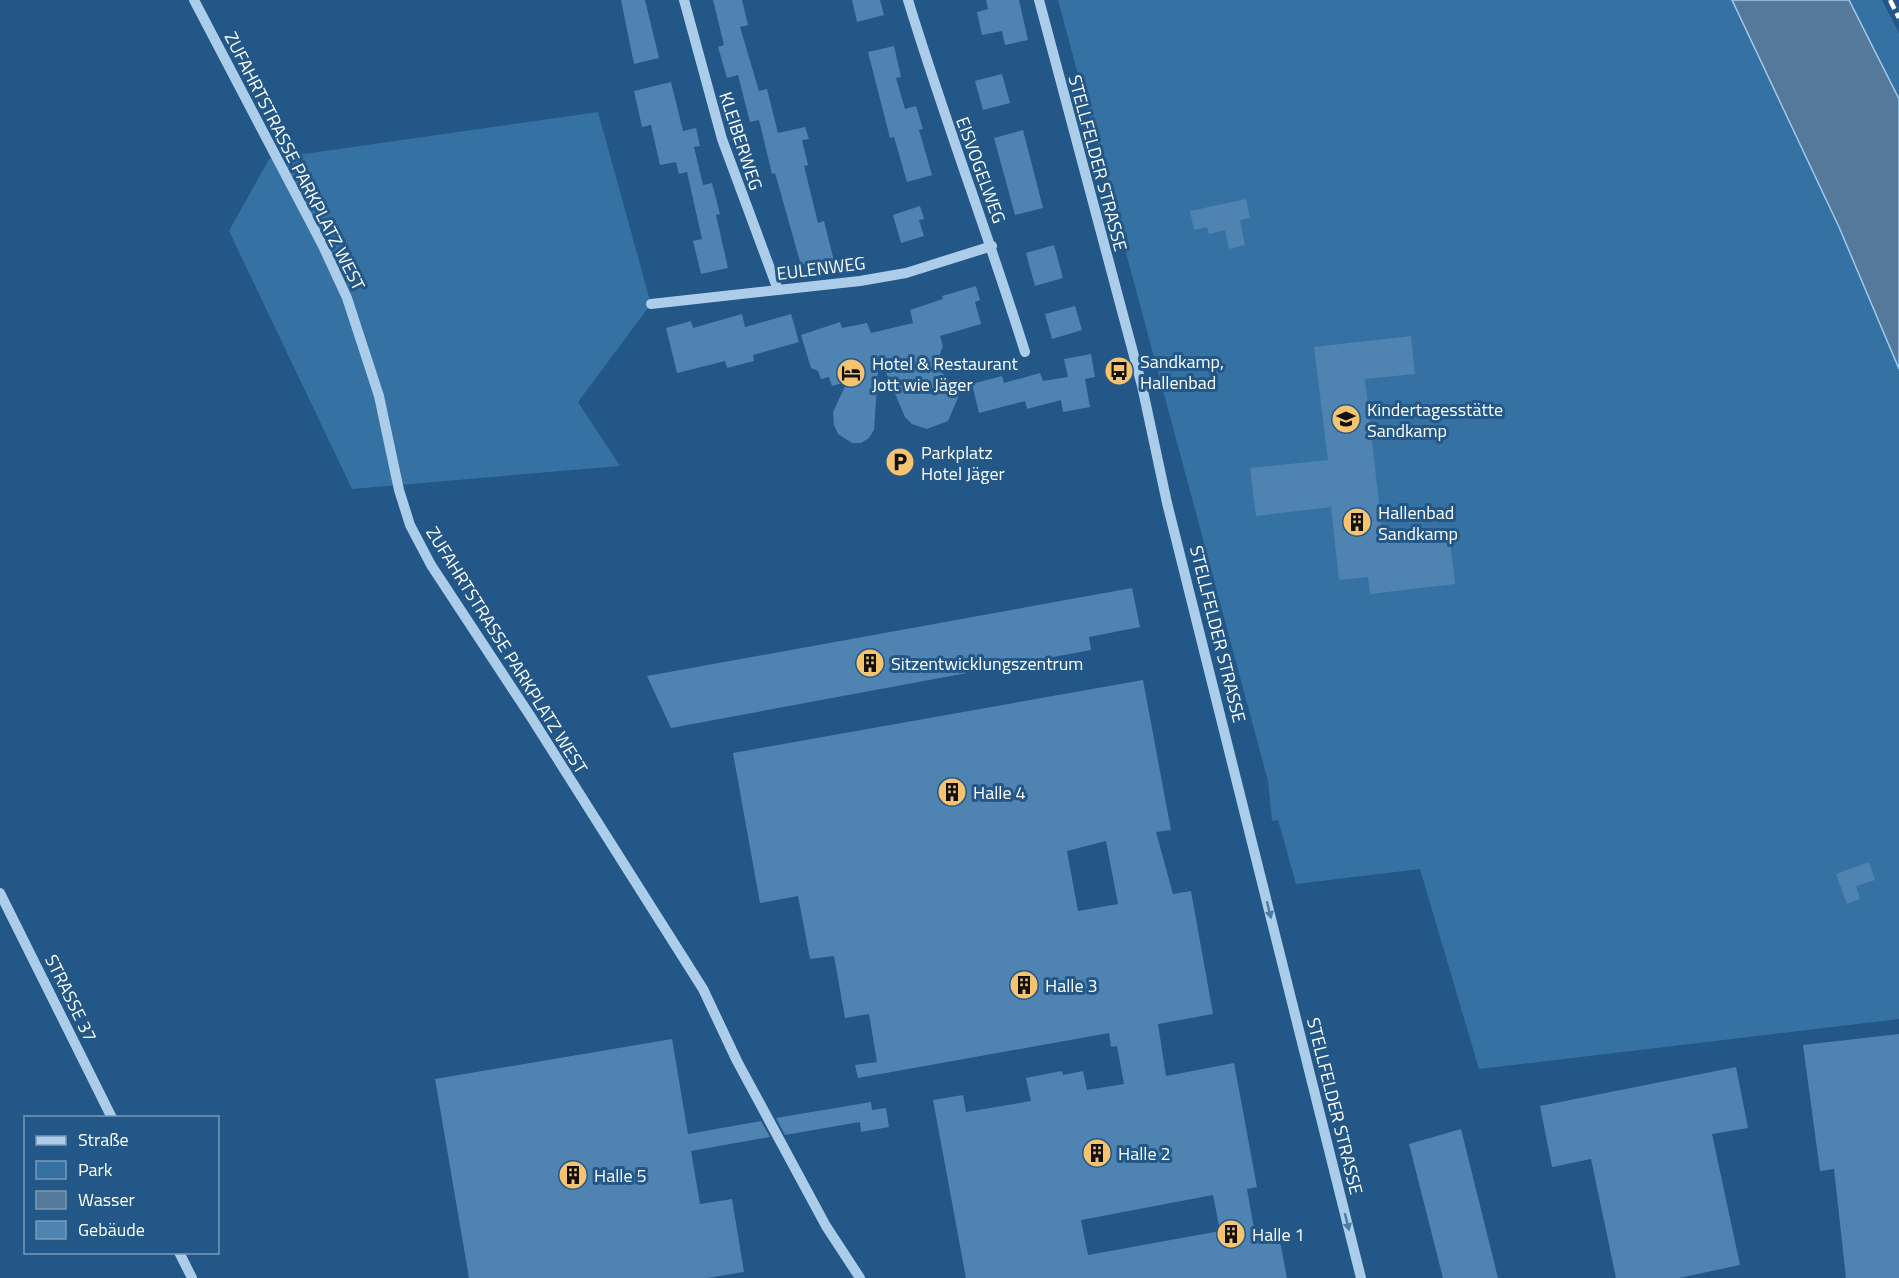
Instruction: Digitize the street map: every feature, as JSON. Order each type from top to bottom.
[{"type":"street","name":"ZUFAHRTSTRASSE PARKPLATZ WEST","points":[[194,0],[323,246],[347,298],[380,396],[399,490],[410,525],[431,565],[531,717],[703,989],[737,1061],[826,1226],[860,1278]]},
{"type":"street","name":"KLEIBERWEG","points":[[684,0],[722,139],[778,290]]},
{"type":"street","name":"EISVOGELWEG","points":[[908,0],[941,108],[992,246],[1025,352]]},
{"type":"street","name":"STELLFELDER STRASSE","points":[[1039,0],[1142,386],[1167,503],[1361,1278]]},
{"type":"street","name":"EULENWEG","points":[[651,304],[860,281],[906,273],[992,246]]},
{"type":"street","name":"STRASSE 37","points":[[0,893],[111,1116]]},
{"type":"street","points":[[180,1254],[192,1278]]},
{"type":"green space","points":[[1058,0],[1732,0],[1839,227],[1899,369],[1899,1019],[1479,1069],[1420,869],[1296,884],[1278,820],[1272,821],[1268,781]]},
{"type":"green space","points":[[1849,0],[1882,0],[1899,33],[1899,99]]},
{"type":"green space","points":[[598,112],[651,304],[578,402],[620,466],[352,489],[229,231],[269,159]]},
{"type":"water","points":[[1732,0],[1849,0],[1899,99],[1899,369],[1839,227]]},
{"type":"building","points":[[621,0],[645,0],[659,58],[634,64]]},
{"type":"building","points":[[713,0],[742,0],[748,25],[740,27],[759,91],[767,89],[778,133],[805,127],[809,139],[802,140],[808,165],[804,166],[818,223],[824,221],[834,261],[811,267],[810,263],[801,265],[775,173],[772,174],[759,120],[750,122],[738,75],[727,78],[718,47],[724,45]]},
{"type":"building","points":[[852,0],[880,0],[884,15],[857,22]]},
{"type":"building","points":[[986,0],[1019,0],[1028,40],[1005,45],[1002,31],[982,35],[977,12],[988,9]]},
{"type":"building","points":[[894,46],[901,77],[896,78],[905,109],[916,106],[923,129],[919,130],[932,175],[907,182],[894,137],[890,138],[868,52]]},
{"type":"building","points":[[1002,74],[1010,103],[983,110],[975,81]]},
{"type":"building","points":[[671,82],[683,131],[696,128],[700,146],[694,147],[703,185],[712,183],[720,214],[716,215],[728,268],[701,274],[693,241],[702,239],[687,172],[679,174],[676,162],[660,165],[651,125],[642,127],[634,91]]},
{"type":"building","points":[[1023,130],[1043,208],[1015,215],[994,138]]},
{"type":"building","points":[[1246,199],[1250,218],[1240,220],[1245,245],[1229,249],[1225,230],[1209,234],[1207,227],[1194,230],[1190,211]]},
{"type":"building","points":[[920,206],[924,219],[919,220],[924,236],[901,243],[893,215]]},
{"type":"building","points":[[1054,245],[1063,278],[1035,286],[1026,253]]},
{"type":"building","name":"Hotel & Restaurant Jott wie Jäger","points":[[976,286],[980,300],[975,302],[981,324],[940,336],[943,346],[935,367],[951,381],[955,388],[963,386],[948,421],[927,429],[912,424],[905,417],[879,356],[874,430],[869,438],[861,443],[852,443],[838,434],[834,425],[833,412],[847,382],[832,386],[829,377],[821,379],[818,371],[811,368],[801,335],[840,322],[842,328],[867,323],[871,333],[913,323],[910,310],[943,299],[942,296]]},
{"type":"building","points":[[1075,306],[1082,330],[1052,339],[1045,314]]},
{"type":"building","points":[[742,314],[745,327],[791,314],[799,342],[753,355],[754,361],[727,368],[725,361],[677,373],[666,328],[691,321],[693,328]]},
{"type":"building","name":"Hallenbad Sandkamp","points":[[1411,336],[1415,374],[1365,379],[1383,539],[1449,531],[1455,584],[1370,594],[1368,577],[1339,580],[1331,507],[1256,516],[1250,468],[1328,460],[1314,347]]},
{"type":"building","points":[[1091,354],[1095,377],[1085,379],[1090,407],[1063,412],[1061,400],[1027,409],[1025,401],[979,413],[972,384],[1002,376],[1004,383],[1040,373],[1043,381],[1068,377],[1064,359]]},
{"type":"building","name":"Sitzentwicklungszentrum","points":[[1132,588],[1140,627],[1089,637],[1091,650],[671,728],[647,676]]},
{"type":"building","points":[[1143,680],[1171,830],[1156,832],[1173,894],[1191,891],[1213,1014],[1158,1024],[1166,1076],[1234,1063],[1257,1187],[1247,1189],[1256,1240],[1279,1236],[1287,1278],[966,1278],[933,1100],[963,1095],[966,1112],[1031,1101],[1026,1078],[1062,1071],[1063,1075],[1083,1071],[1087,1090],[1124,1084],[1117,1046],[1111,1047],[1109,1033],[858,1078],[855,1065],[877,1062],[869,1014],[845,1018],[834,956],[810,959],[798,896],[760,903],[733,753]],"holes":[[[1106,841],[1118,904],[1078,911],[1067,851]],[[1213,1195],[1220,1231],[1088,1255],[1081,1220]]]},
{"type":"building","points":[[1869,862],[1875,880],[1856,886],[1860,899],[1847,904],[1836,874]]},
{"type":"building","points":[[1899,1034],[1899,1278],[1846,1278],[1834,1169],[1820,1171],[1803,1045]]},
{"type":"building","name":"Halle 5","points":[[672,1039],[688,1134],[761,1121],[770,1137],[691,1151],[700,1204],[732,1199],[744,1272],[707,1278],[469,1278],[435,1079]]},
{"type":"building","points":[[1736,1067],[1748,1128],[1712,1134],[1740,1265],[1679,1278],[1616,1278],[1591,1159],[1552,1167],[1540,1106]]},
{"type":"building","points":[[871,1102],[872,1110],[886,1108],[889,1127],[861,1132],[860,1122],[785,1135],[776,1118]]},
{"type":"building","points":[[1461,1129],[1498,1278],[1443,1278],[1409,1144]]},
{"type":"railway","points":[[1890,0],[1899,18]]},
{"type":"place","name":"Sandkamp, Hallenbad","points":[[1119,371]]},
{"type":"place","name":"Hotel & Restaurant Jott wie Jäger","points":[[851,373]]},
{"type":"place","name":"Kindertagesstätte Sandkamp","points":[[1346,419]]},
{"type":"place","name":"Parkplatz Hotel Jäger","points":[[900,462]]},
{"type":"place","name":"Hallenbad Sandkamp","points":[[1357,522]]},
{"type":"place","name":"Sitzentwicklungszentrum","points":[[870,663]]},
{"type":"place","name":"Halle 4","points":[[952,792]]},
{"type":"place","name":"Halle 3","points":[[1024,985]]},
{"type":"place","name":"Halle 2","points":[[1097,1153]]},
{"type":"place","name":"Halle 5","points":[[573,1175]]},
{"type":"place","name":"Halle 1","points":[[1231,1234]]}]
